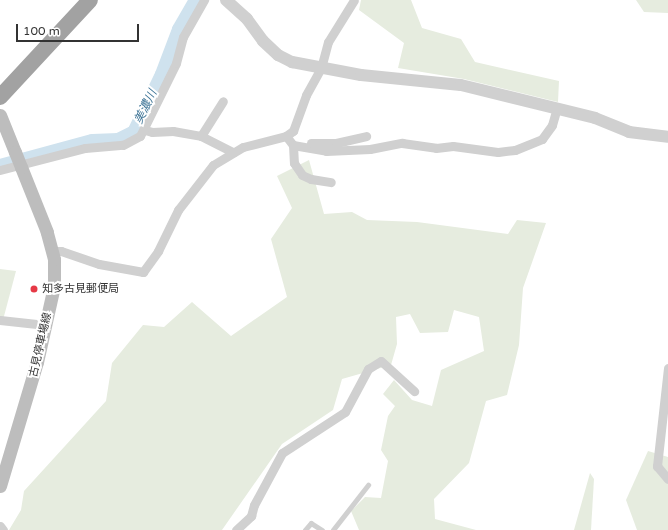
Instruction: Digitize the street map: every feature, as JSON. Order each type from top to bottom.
[{"type":"highway","points":[[0,97],[90,0]]},
{"type":"main road","name":"古見停車場線","points":[[0,115],[22,166],[52,251],[54,286],[46,325],[22,417],[0,486]]},
{"type":"street","points":[[0,170],[22,166],[86,148],[123,145],[136,140],[145,130],[176,63],[184,37],[204,0]]},
{"type":"street","points":[[226,0],[278,55],[292,62],[361,75],[460,85],[595,118],[629,132],[668,137]]},
{"type":"street","points":[[288,135],[320,68],[328,42],[354,0]]},
{"type":"street","points":[[201,136],[223,101]]},
{"type":"street","points":[[293,145],[326,152],[392,146],[402,143],[436,148],[453,146],[486,151],[515,150],[542,139],[552,125],[557,108]]},
{"type":"street","points":[[145,130],[152,132],[173,131],[201,136],[233,152]]},
{"type":"street","points":[[288,135],[293,145],[294,163],[302,175],[331,182]]},
{"type":"street","points":[[52,251],[61,251],[99,264],[143,272],[158,252],[178,210],[213,165],[233,152],[265,140],[288,135],[314,144],[366,136]]},
{"type":"street","points":[[0,320],[46,325]]},
{"type":"street","points":[[236,530],[251,516],[254,505],[282,454],[345,412],[368,369],[381,361],[414,391]]},
{"type":"street","points":[[668,368],[664,395],[667,401],[657,466],[668,479]]},
{"type":"street","points":[[0,526],[3,530]]},
{"type":"lane","points":[[333,530],[368,486]]},
{"type":"lane","points":[[305,530],[311,523],[322,530]]},
{"type":"shaded area","points":[[361,0],[411,0],[422,28],[461,39],[475,62],[559,81],[558,102],[464,79],[398,68],[404,43],[359,10]]},
{"type":"shaded area","points":[[636,0],[668,0],[668,13],[644,12]]},
{"type":"shaded area","points":[[309,160],[324,214],[352,212],[367,220],[417,222],[508,234],[517,220],[546,223],[523,288],[519,345],[507,395],[486,401],[469,463],[434,499],[435,519],[476,530],[359,530],[351,511],[365,497],[381,498],[388,461],[381,450],[388,416],[395,406],[383,394],[394,380],[412,400],[432,406],[441,370],[484,351],[479,317],[454,310],[448,332],[420,333],[410,314],[396,317],[397,344],[391,365],[342,379],[333,410],[282,444],[222,530],[9,530],[21,510],[24,491],[106,401],[112,363],[143,325],[164,327],[192,302],[231,336],[287,297],[271,239],[292,208],[277,176]]},
{"type":"shaded area","points":[[0,269],[16,271],[3,320],[0,320]]},
{"type":"shaded area","points":[[648,451],[668,457],[668,530],[637,530],[626,500]]},
{"type":"shaded area","points":[[590,473],[594,479],[591,530],[574,530]]},
{"type":"waterway","name":"美濃川","points":[[0,166],[92,141],[118,140],[134,132],[162,74],[179,29],[196,0]]},
{"type":"place","name":"知多古見郵便局","points":[[34,289]]}]
